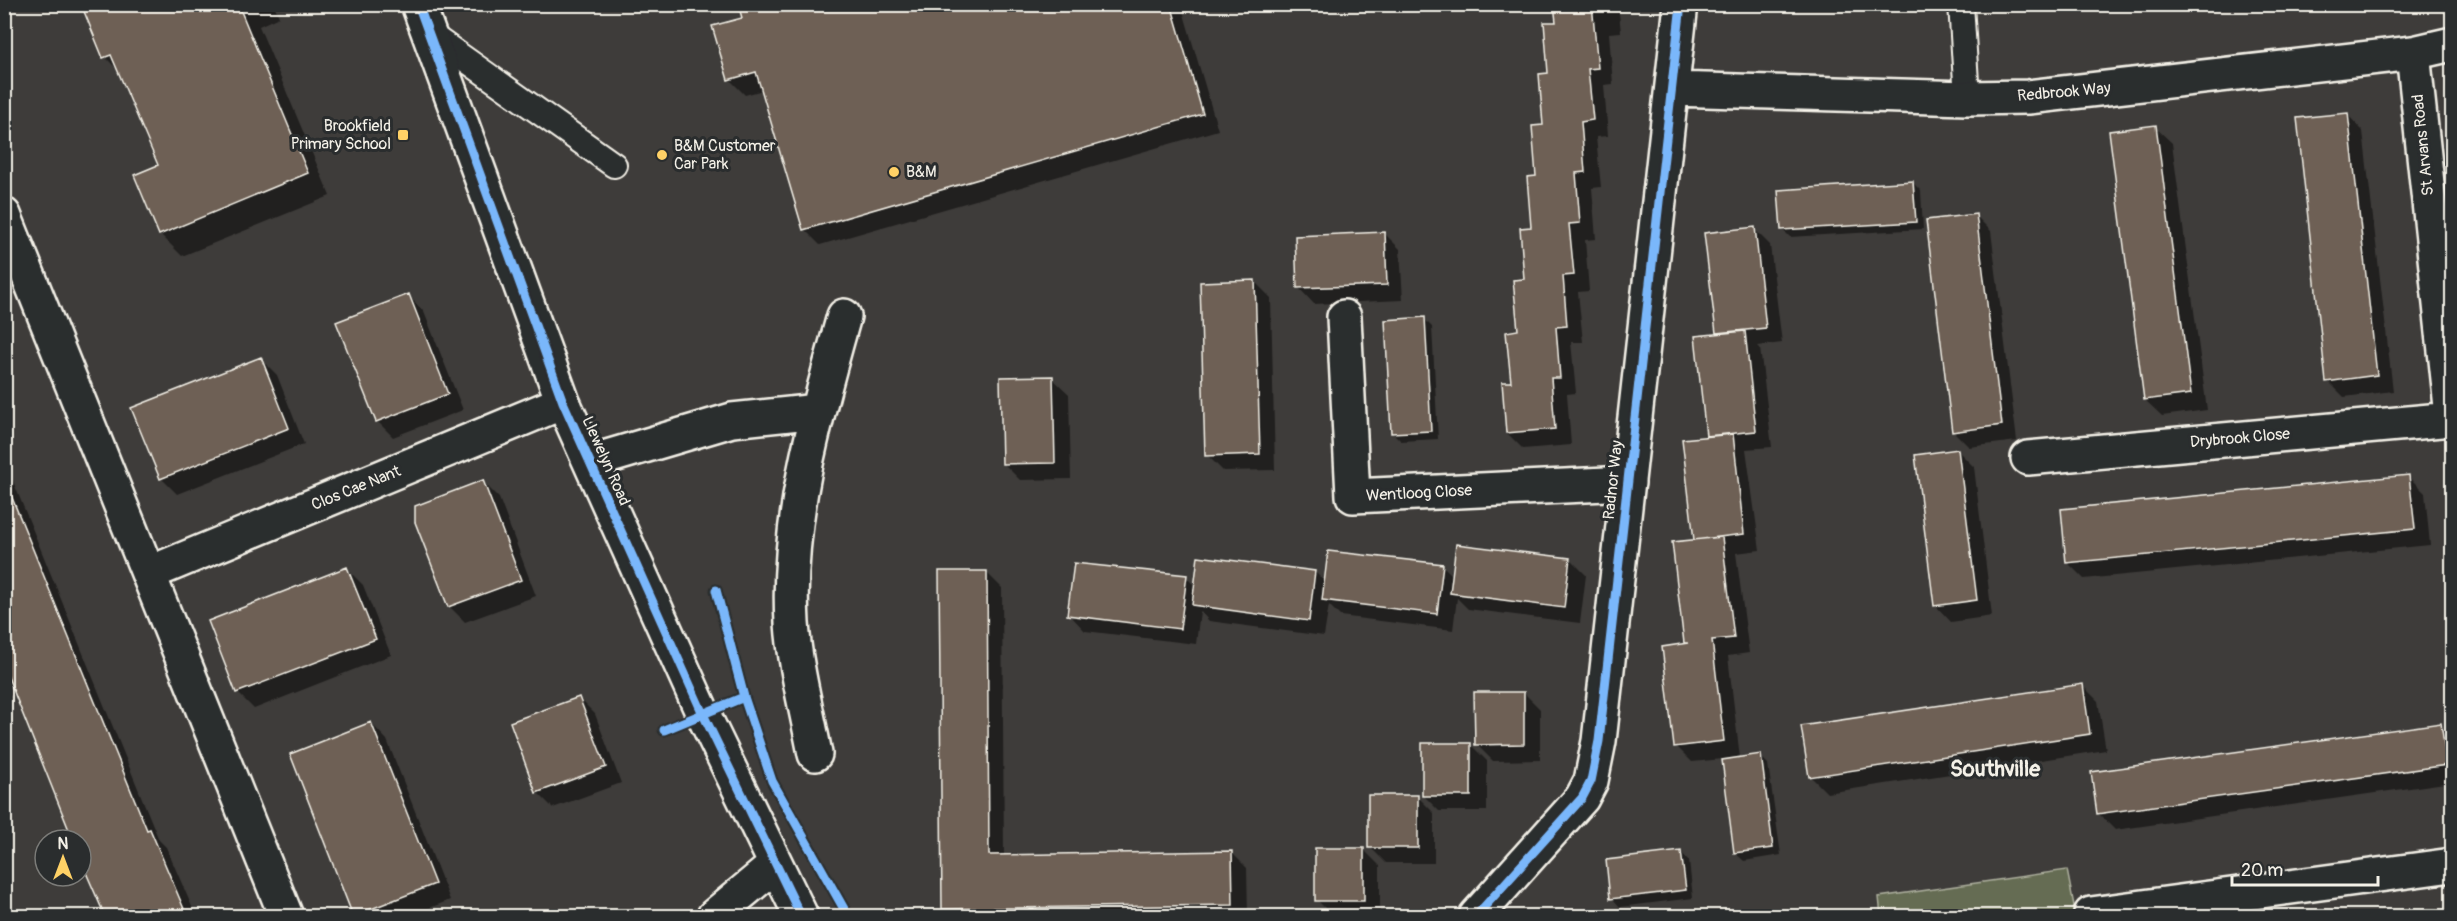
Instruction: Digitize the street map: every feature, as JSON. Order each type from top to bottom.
[{"type":"street","name":"Llewelyn Road","points":[[418,4],[563,402],[702,714],[774,866],[801,916]]},
{"type":"street","name":"Radnor Way","points":[[1476,916],[1569,814],[1592,781],[1599,741],[1681,4]]},
{"type":"street","name":"Redbrook Way","points":[[1672,89],[1967,98],[2028,97],[2413,53],[2452,44]]},
{"type":"street","name":"St Arvans Road","points":[[2413,53],[2452,417]]},
{"type":"street","points":[[4,215],[150,573],[286,916]]},
{"type":"street","points":[[815,754],[795,646],[791,603],[794,555],[803,483],[818,411],[844,316]]},
{"type":"street","name":"Wentloog Close","points":[[1344,317],[1353,496],[1628,483]]},
{"type":"street","name":"Clos Cae Nant","points":[[150,573],[563,402]]},
{"type":"street","name":"Llewelyn Road","points":[[590,462],[732,420],[818,411]]},
{"type":"street","name":"Drybrook Close","points":[[2028,458],[2452,417]]},
{"type":"street","points":[[2091,914],[2452,865]]},
{"type":"street","points":[[714,916],[774,866]]},
{"type":"lane","points":[[1961,4],[1967,98]]},
{"type":"lane","points":[[431,35],[614,165]]},
{"type":"green space","points":[[2067,870],[2076,916],[1881,916],[1879,897]]},
{"type":"building","points":[[81,4],[238,4],[308,173],[159,235],[134,175],[158,165],[111,55],[103,58]]},
{"type":"building","name":"B&M","points":[[738,4],[1171,4],[1203,114],[803,230],[756,72],[728,80],[712,26],[742,18]]},
{"type":"building","points":[[1554,4],[1592,4],[1598,68],[1588,69],[1593,120],[1581,122],[1585,172],[1576,173],[1580,223],[1569,224],[1574,275],[1563,276],[1567,326],[1556,327],[1560,378],[1551,378],[1555,429],[1506,433],[1502,382],[1511,382],[1506,332],[1518,330],[1513,280],[1524,279],[1520,228],[1531,227],[1527,177],[1536,176],[1532,126],[1543,125],[1539,74],[1548,73],[1544,22],[1556,22]]},
{"type":"building","points":[[2348,113],[2377,375],[2326,382],[2297,118]]},
{"type":"building","points":[[2156,125],[2191,394],[2144,400],[2109,131]]},
{"type":"building","points":[[1913,181],[1916,222],[1781,230],[1778,190]]},
{"type":"building","points":[[1976,214],[2002,425],[1952,432],[1926,220]]},
{"type":"building","points":[[1755,227],[1766,328],[1716,333],[1704,233]]},
{"type":"building","points":[[1385,232],[1387,285],[1297,288],[1295,236]]},
{"type":"building","points":[[1255,280],[1260,454],[1205,456],[1200,282]]},
{"type":"building","points":[[409,294],[448,394],[376,422],[336,322]]},
{"type":"building","points":[[1425,317],[1431,431],[1391,433],[1385,320]]},
{"type":"building","points":[[1745,331],[1756,431],[1706,436],[1695,336]]},
{"type":"building","points":[[261,357],[289,428],[160,479],[131,408]]},
{"type":"building","points":[[1053,376],[1055,463],[1002,464],[1000,377]]},
{"type":"building","points":[[1733,434],[1744,534],[1694,540],[1682,439]]},
{"type":"building","points":[[1958,449],[1977,600],[1934,606],[1915,455]]},
{"type":"building","points":[[2409,475],[2415,529],[2066,563],[2061,509]]},
{"type":"building","points":[[4,478],[147,830],[150,829],[187,916],[105,916],[93,888],[93,828],[68,828],[4,667]]},
{"type":"building","points":[[483,480],[521,580],[448,607],[415,522],[415,506]]},
{"type":"building","points":[[1722,537],[1734,638],[1712,640],[1724,741],[1674,747],[1662,647],[1688,643],[1684,643],[1672,542]]},
{"type":"building","points":[[1456,544],[1570,558],[1564,608],[1450,593]]},
{"type":"building","points":[[1328,551],[1443,564],[1437,614],[1322,600]]},
{"type":"building","points":[[1198,556],[1315,571],[1309,621],[1192,605]]},
{"type":"building","points":[[1074,563],[1187,575],[1180,629],[1067,615]]},
{"type":"building","points":[[347,567],[376,639],[236,693],[208,621]]},
{"type":"building","points":[[939,571],[987,571],[989,855],[1232,851],[1233,905],[942,909]]},
{"type":"building","points":[[2083,684],[2090,734],[1809,777],[1801,726]]},
{"type":"building","points":[[1474,692],[1524,692],[1524,744],[1475,745]]},
{"type":"building","points":[[579,697],[606,767],[536,793],[510,722]]},
{"type":"building","points":[[371,722],[435,884],[353,916],[290,754]]},
{"type":"building","points":[[2441,723],[2447,765],[2097,814],[2091,772]]},
{"type":"building","points":[[1422,743],[1471,743],[1471,796],[1422,796]]},
{"type":"building","points":[[1761,754],[1773,848],[1734,853],[1722,760]]},
{"type":"building","points":[[1368,795],[1418,795],[1418,848],[1368,848]]},
{"type":"building","points":[[1315,848],[1364,848],[1364,901],[1315,901]]},
{"type":"building","points":[[1681,851],[1686,890],[1610,899],[1606,860]]},
{"type":"cycle path","points":[[418,4],[563,402],[703,714],[801,916]]},
{"type":"cycle path","points":[[1476,916],[1582,798],[1591,781],[1599,741],[1681,4]]},
{"type":"cycle path","points":[[716,590],[744,697],[772,781],[848,916]]},
{"type":"cycle path","points":[[664,730],[744,697]]},
{"type":"place","name":"Brookfield Primary School","points":[[403,135]]},
{"type":"place","name":"B&M Customer Car Park","points":[[662,155]]},
{"type":"place","name":"B&M","points":[[894,172]]},
{"type":"district","name":"Southville","points":[[1995,769]]}]
